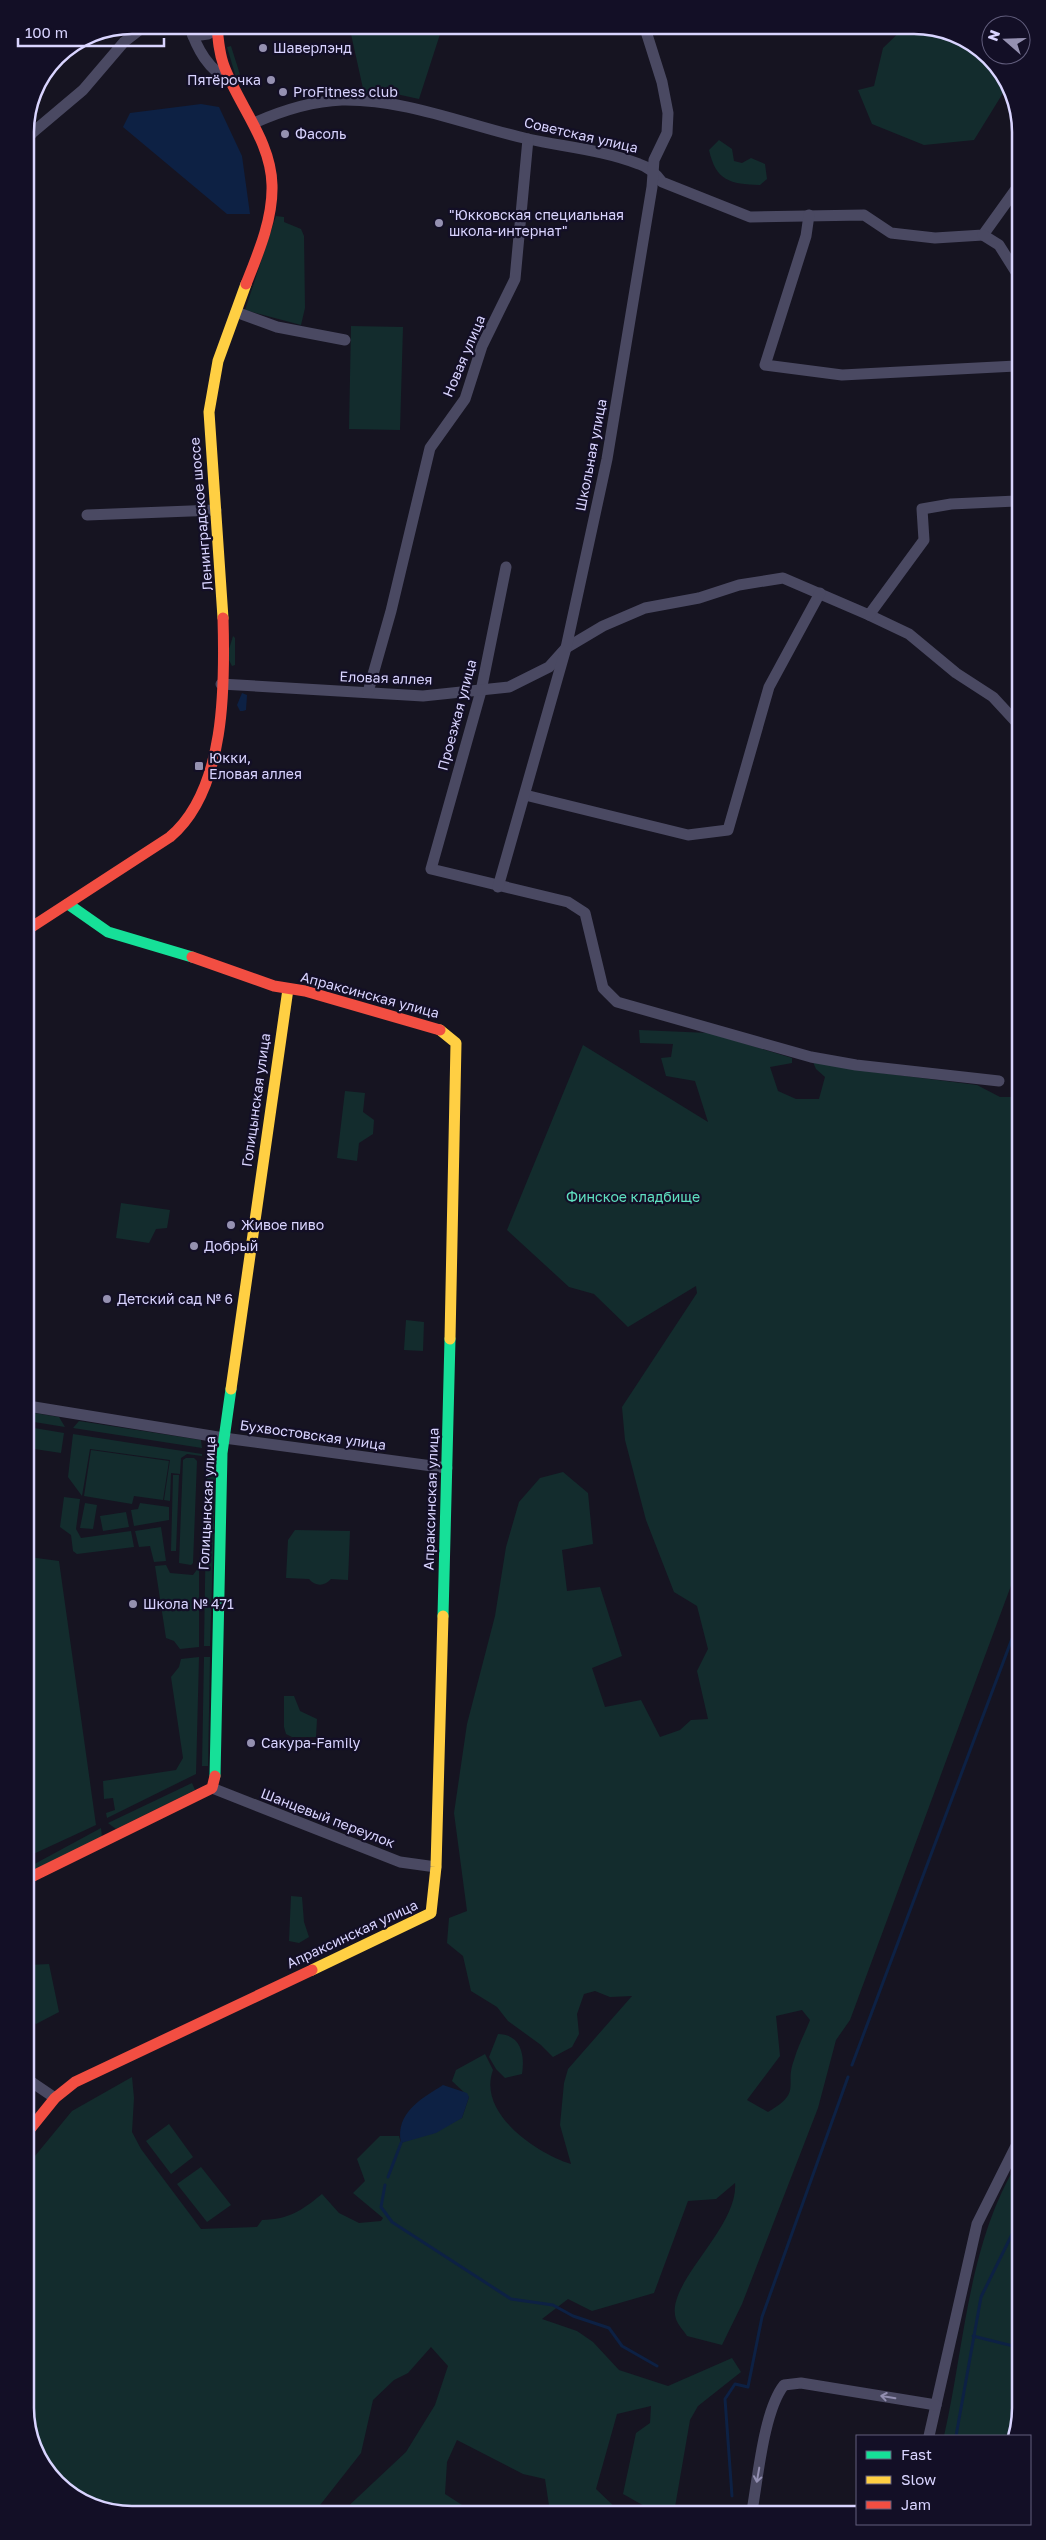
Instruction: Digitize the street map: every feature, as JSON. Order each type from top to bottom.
[{"type":"street","points":[[34,131],[83,90],[124,42],[134,34]]},
{"type":"street","points":[[193,34],[208,64],[218,75],[232,82]]},
{"type":"street","name":"Ленинградское шоссе","points":[[34,926],[159,844],[184,824],[198,805],[207,786],[215,756],[224,612],[209,436],[210,399],[218,362],[268,223],[272,193],[270,168],[254,123],[232,82],[219,50],[218,34]]},
{"type":"street","name":"Школьная улица","points":[[498,887],[566,648],[606,459],[654,172],[654,160],[667,133],[668,113],[662,82],[647,34]]},
{"type":"street","name":"Советская улица","points":[[254,123],[313,104],[342,100],[405,105],[528,139],[589,150],[640,164],[654,172],[662,182],[750,217],[864,215],[891,233],[936,238],[983,235]]},
{"type":"street","name":"Новая улица","points":[[368,692],[391,611],[430,448],[466,398],[482,346],[515,279],[528,139]]},
{"type":"street","points":[[1012,195],[983,235],[998,245],[1012,266]]},
{"type":"street","points":[[809,215],[806,236],[765,366],[842,376],[1012,366]]},
{"type":"street","points":[[236,312],[277,327],[345,340]]},
{"type":"street","points":[[869,614],[924,540],[922,508],[950,504],[1012,501]]},
{"type":"street","points":[[87,515],[216,510]]},
{"type":"street","name":"Проезжая улица","points":[[498,887],[431,870],[481,691],[506,568]]},
{"type":"street","points":[[566,648],[603,626],[644,608],[699,598],[739,585],[783,578],[869,614],[909,634],[956,674],[992,697],[1012,718]]},
{"type":"street","points":[[524,795],[688,835],[728,830],[769,687],[820,593]]},
{"type":"street","name":"Еловая аллея","points":[[221,684],[424,696],[481,691],[509,687],[549,667],[566,648]]},
{"type":"street","points":[[498,887],[568,902],[585,914],[603,988],[617,1002],[811,1057],[856,1066],[999,1081]]},
{"type":"street","name":"Апраксинская улица","points":[[34,2124],[55,2098],[75,2082],[431,1913],[436,1867],[456,1043],[445,1032],[437,1029],[305,991],[274,986],[189,956],[108,932],[75,911],[68,904]]},
{"type":"street","name":"Голицынская улица","points":[[212,1788],[217,1772],[222,1453],[288,988]]},
{"type":"street","name":"Бухвостовская улица","points":[[34,1407],[224,1438],[447,1468]]},
{"type":"street","points":[[34,1876],[212,1788]]},
{"type":"street","name":"Шанцевый переулок","points":[[212,1788],[400,1862],[436,1867]]},
{"type":"street","points":[[34,2084],[55,2098]]},
{"type":"street","points":[[930,2435],[977,2224],[1012,2154]]},
{"type":"street","points":[[753,2506],[765,2438],[776,2398],[784,2385],[801,2383],[936,2405]]},
{"type":"green space","points":[[351,34],[440,34],[419,99],[387,92],[364,93]]},
{"type":"green space","points":[[898,34],[921,34],[952,41],[974,54],[981,60],[981,65],[986,65],[996,77],[1003,93],[974,140],[924,145],[872,124],[858,90],[874,86],[883,48]]},
{"type":"green space","points":[[231,46],[242,81],[237,81],[227,47]]},
{"type":"green space","points":[[719,140],[732,149],[734,161],[742,163],[751,158],[765,164],[767,179],[760,185],[733,182],[726,179],[716,168],[709,150]]},
{"type":"green space","points":[[276,216],[284,217],[284,222],[301,229],[304,236],[305,308],[301,325],[245,310]]},
{"type":"green space","points":[[351,326],[403,327],[400,430],[349,429]]},
{"type":"green space","points":[[233,636],[235,638],[235,665],[232,666],[227,656]]},
{"type":"green space","name":"Финское кладбище","points":[[639,1030],[709,1033],[792,1058],[792,1063],[770,1067],[778,1091],[796,1099],[819,1099],[825,1077],[816,1069],[813,1062],[858,1070],[977,1085],[1000,1097],[1012,1097],[1012,1583],[850,2020],[836,2040],[818,2108],[742,2304],[722,2345],[687,2336],[676,2319],[675,2305],[690,2272],[726,2218],[733,2200],[735,2183],[716,2199],[688,2201],[654,2293],[592,2311],[568,2299],[542,2319],[577,2331],[593,2342],[619,2370],[668,2386],[732,2358],[741,2372],[698,2406],[690,2420],[675,2506],[645,2506],[623,2494],[636,2433],[650,2423],[651,2406],[617,2414],[596,2489],[614,2506],[549,2506],[545,2479],[523,2474],[457,2440],[447,2462],[445,2494],[464,2506],[348,2506],[406,2452],[435,2405],[448,2366],[431,2347],[408,2373],[394,2380],[373,2400],[361,2453],[319,2506],[125,2506],[100,2501],[72,2486],[62,2478],[50,2463],[39,2440],[34,2415],[34,2157],[72,2111],[132,2077],[134,2098],[132,2132],[141,2149],[201,2229],[257,2227],[262,2220],[280,2218],[295,2213],[322,2194],[339,2213],[359,2223],[381,2221],[383,2218],[353,2193],[365,2181],[357,2159],[380,2136],[399,2136],[401,2143],[462,2118],[469,2097],[452,2081],[456,2070],[485,2054],[493,2070],[490,2086],[501,2116],[527,2141],[557,2159],[571,2164],[560,2125],[564,2083],[568,2069],[632,1996],[610,1997],[595,1991],[584,1994],[577,2014],[579,2034],[572,2047],[553,2057],[541,2045],[508,2021],[497,2007],[471,1991],[463,1956],[447,1943],[449,1918],[467,1911],[454,1813],[467,1724],[495,1616],[506,1547],[519,1502],[540,1478],[563,1472],[588,1493],[593,1544],[562,1550],[567,1591],[600,1587],[622,1656],[592,1668],[605,1707],[641,1700],[660,1737],[680,1730],[691,1720],[708,1719],[697,1671],[708,1649],[697,1606],[674,1592],[646,1520],[625,1440],[622,1407],[697,1293],[696,1286],[628,1327],[594,1294],[569,1287],[507,1230],[583,1045],[708,1122],[695,1081],[666,1076],[661,1058],[671,1057],[673,1044],[640,1043]],"holes":[[[802,2010],[810,2020],[791,2069],[789,2094],[785,2099],[768,2112],[747,2100],[780,2056],[776,2016]]]},
{"type":"green space","points":[[345,1091],[365,1093],[363,1112],[374,1120],[373,1134],[359,1143],[357,1161],[337,1158]]},
{"type":"green space","points":[[121,1203],[170,1210],[167,1228],[156,1229],[149,1243],[116,1238]]},
{"type":"green space","points":[[406,1320],[424,1322],[423,1351],[404,1350]]},
{"type":"green space","points":[[34,1413],[59,1417],[65,1427],[34,1422]]},
{"type":"green space","points":[[79,1421],[201,1440],[202,1448],[73,1428]]},
{"type":"green space","points":[[34,1428],[64,1433],[61,1453],[34,1449]]},
{"type":"green space","points":[[73,1434],[202,1454],[202,1456],[187,1454],[181,1458],[180,1474],[171,1473],[170,1501],[164,1500],[170,1460],[90,1449],[82,1496],[68,1477]]},
{"type":"green space","points":[[91,1450],[169,1461],[163,1500],[134,1496],[132,1504],[84,1496]]},
{"type":"green space","points":[[211,1457],[216,1462],[210,1646],[204,1646],[207,1462]]},
{"type":"green space","points":[[194,1458],[197,1461],[193,1563],[191,1565],[179,1563],[183,1460]]},
{"type":"green space","points":[[173,1475],[179,1475],[176,1551],[171,1551]]},
{"type":"green space","points":[[64,1497],[80,1499],[76,1529],[81,1538],[131,1531],[134,1547],[77,1554],[73,1551],[71,1535],[60,1527]]},
{"type":"green space","points":[[85,1503],[97,1505],[93,1529],[80,1528]]},
{"type":"green space","points":[[140,1503],[169,1507],[169,1520],[134,1526],[131,1510],[138,1509]]},
{"type":"green space","points":[[126,1512],[129,1527],[103,1531],[100,1516]]},
{"type":"green space","points":[[161,1527],[166,1561],[154,1562],[150,1546],[139,1547],[135,1531]]},
{"type":"green space","points":[[295,1530],[350,1531],[348,1580],[331,1579],[320,1585],[309,1579],[286,1578],[288,1540]]},
{"type":"green space","points":[[34,1558],[59,1561],[96,1825],[34,1854]]},
{"type":"green space","points":[[166,1565],[170,1573],[193,1575],[199,1567],[199,1647],[180,1649],[174,1641],[166,1638],[155,1566]]},
{"type":"green space","points":[[199,1657],[196,1774],[107,1818],[106,1813],[115,1810],[113,1798],[104,1799],[103,1781],[176,1770],[183,1758],[171,1677],[179,1667],[181,1659]]},
{"type":"green space","points":[[204,1657],[210,1657],[208,1766],[202,1766]]},
{"type":"green space","points":[[284,1696],[294,1696],[300,1711],[317,1719],[316,1737],[292,1737],[286,1734],[284,1727]]},
{"type":"green space","points":[[192,1783],[195,1790],[116,1829],[108,1823]]},
{"type":"green space","points":[[101,1828],[102,1837],[34,1871],[34,1864]]},
{"type":"green space","points":[[291,1896],[302,1897],[304,1922],[309,1937],[299,1943],[289,1941]]},
{"type":"green space","points":[[49,1964],[59,2012],[36,2024],[34,2023],[34,1965]]},
{"type":"green space","points":[[498,2034],[512,2038],[520,2047],[523,2060],[522,2074],[505,2078],[496,2069],[489,2057]]},
{"type":"green space","points":[[169,2124],[193,2157],[171,2174],[146,2141]]},
{"type":"green space","points":[[201,2167],[231,2205],[207,2222],[177,2184]]},
{"type":"green space","points":[[1012,2174],[1012,2408],[1009,2434],[944,2435],[970,2293],[989,2224]]},
{"type":"water","points":[[201,104],[219,107],[242,156],[250,214],[227,214],[123,127],[130,113]]},
{"type":"water","points":[[242,693],[247,695],[246,710],[240,711],[237,705]]},
{"type":"water","points":[[443,2085],[467,2093],[469,2097],[462,2118],[436,2133],[401,2143],[400,2132],[406,2115],[418,2102]]},
{"type":"waterway","points":[[852,2065],[1012,1639]]},
{"type":"waterway","points":[[732,2496],[725,2399],[735,2384],[748,2387],[762,2317],[848,2077]]},
{"type":"waterway","points":[[388,2177],[401,2143]]},
{"type":"waterway","points":[[385,2185],[381,2207],[392,2222],[511,2299],[553,2305],[573,2316],[609,2328],[622,2346],[657,2366]]},
{"type":"waterway","points":[[956,2435],[981,2297],[1012,2234]]},
{"type":"waterway","points":[[973,2336],[1012,2346]]},
{"type":"traffic: fast","points":[[68,904],[108,932],[192,957]]},
{"type":"traffic: fast","points":[[443,1616],[450,1339]]},
{"type":"traffic: fast","points":[[215,1776],[222,1453],[231,1389]]},
{"type":"traffic: slow","points":[[223,618],[209,412],[218,361],[246,284]]},
{"type":"traffic: slow","points":[[231,1389],[288,989]]},
{"type":"traffic: slow","points":[[440,1030],[456,1043],[450,1339]]},
{"type":"traffic: slow","points":[[312,1970],[431,1913],[436,1867],[443,1616]]},
{"type":"traffic: jam","points":[[218,34],[220,51],[230,81],[266,153],[272,185],[272,198],[267,223],[260,248],[246,284]]},
{"type":"traffic: jam","points":[[34,925],[170,837],[188,817],[202,792],[212,765],[218,735],[222,704],[223,618]]},
{"type":"traffic: jam","points":[[192,957],[274,986],[305,991],[440,1030]]},
{"type":"traffic: jam","points":[[34,1876],[212,1788],[215,1776]]},
{"type":"traffic: jam","points":[[34,2124],[55,2098],[75,2082],[312,1970]]},
{"type":"place","name":"Шаверлэнд","points":[[263,48]]},
{"type":"place","name":"Пятёрочка","points":[[271,80]]},
{"type":"place","name":"ProFitness club","points":[[283,92]]},
{"type":"place","name":"Фасоль","points":[[285,134]]},
{"type":"place","name":"\"Юкковская специальная школа-интернат\"","points":[[439,223]]},
{"type":"place","name":"Юкки, Еловая аллея","points":[[199,766]]},
{"type":"place","name":"Живое пиво","points":[[231,1225]]},
{"type":"place","name":"Добрый","points":[[194,1246]]},
{"type":"place","name":"Детский сад № 6","points":[[107,1299]]},
{"type":"place","name":"Школа № 471","points":[[133,1604]]},
{"type":"place","name":"Сакура-Family","points":[[251,1743]]}]
